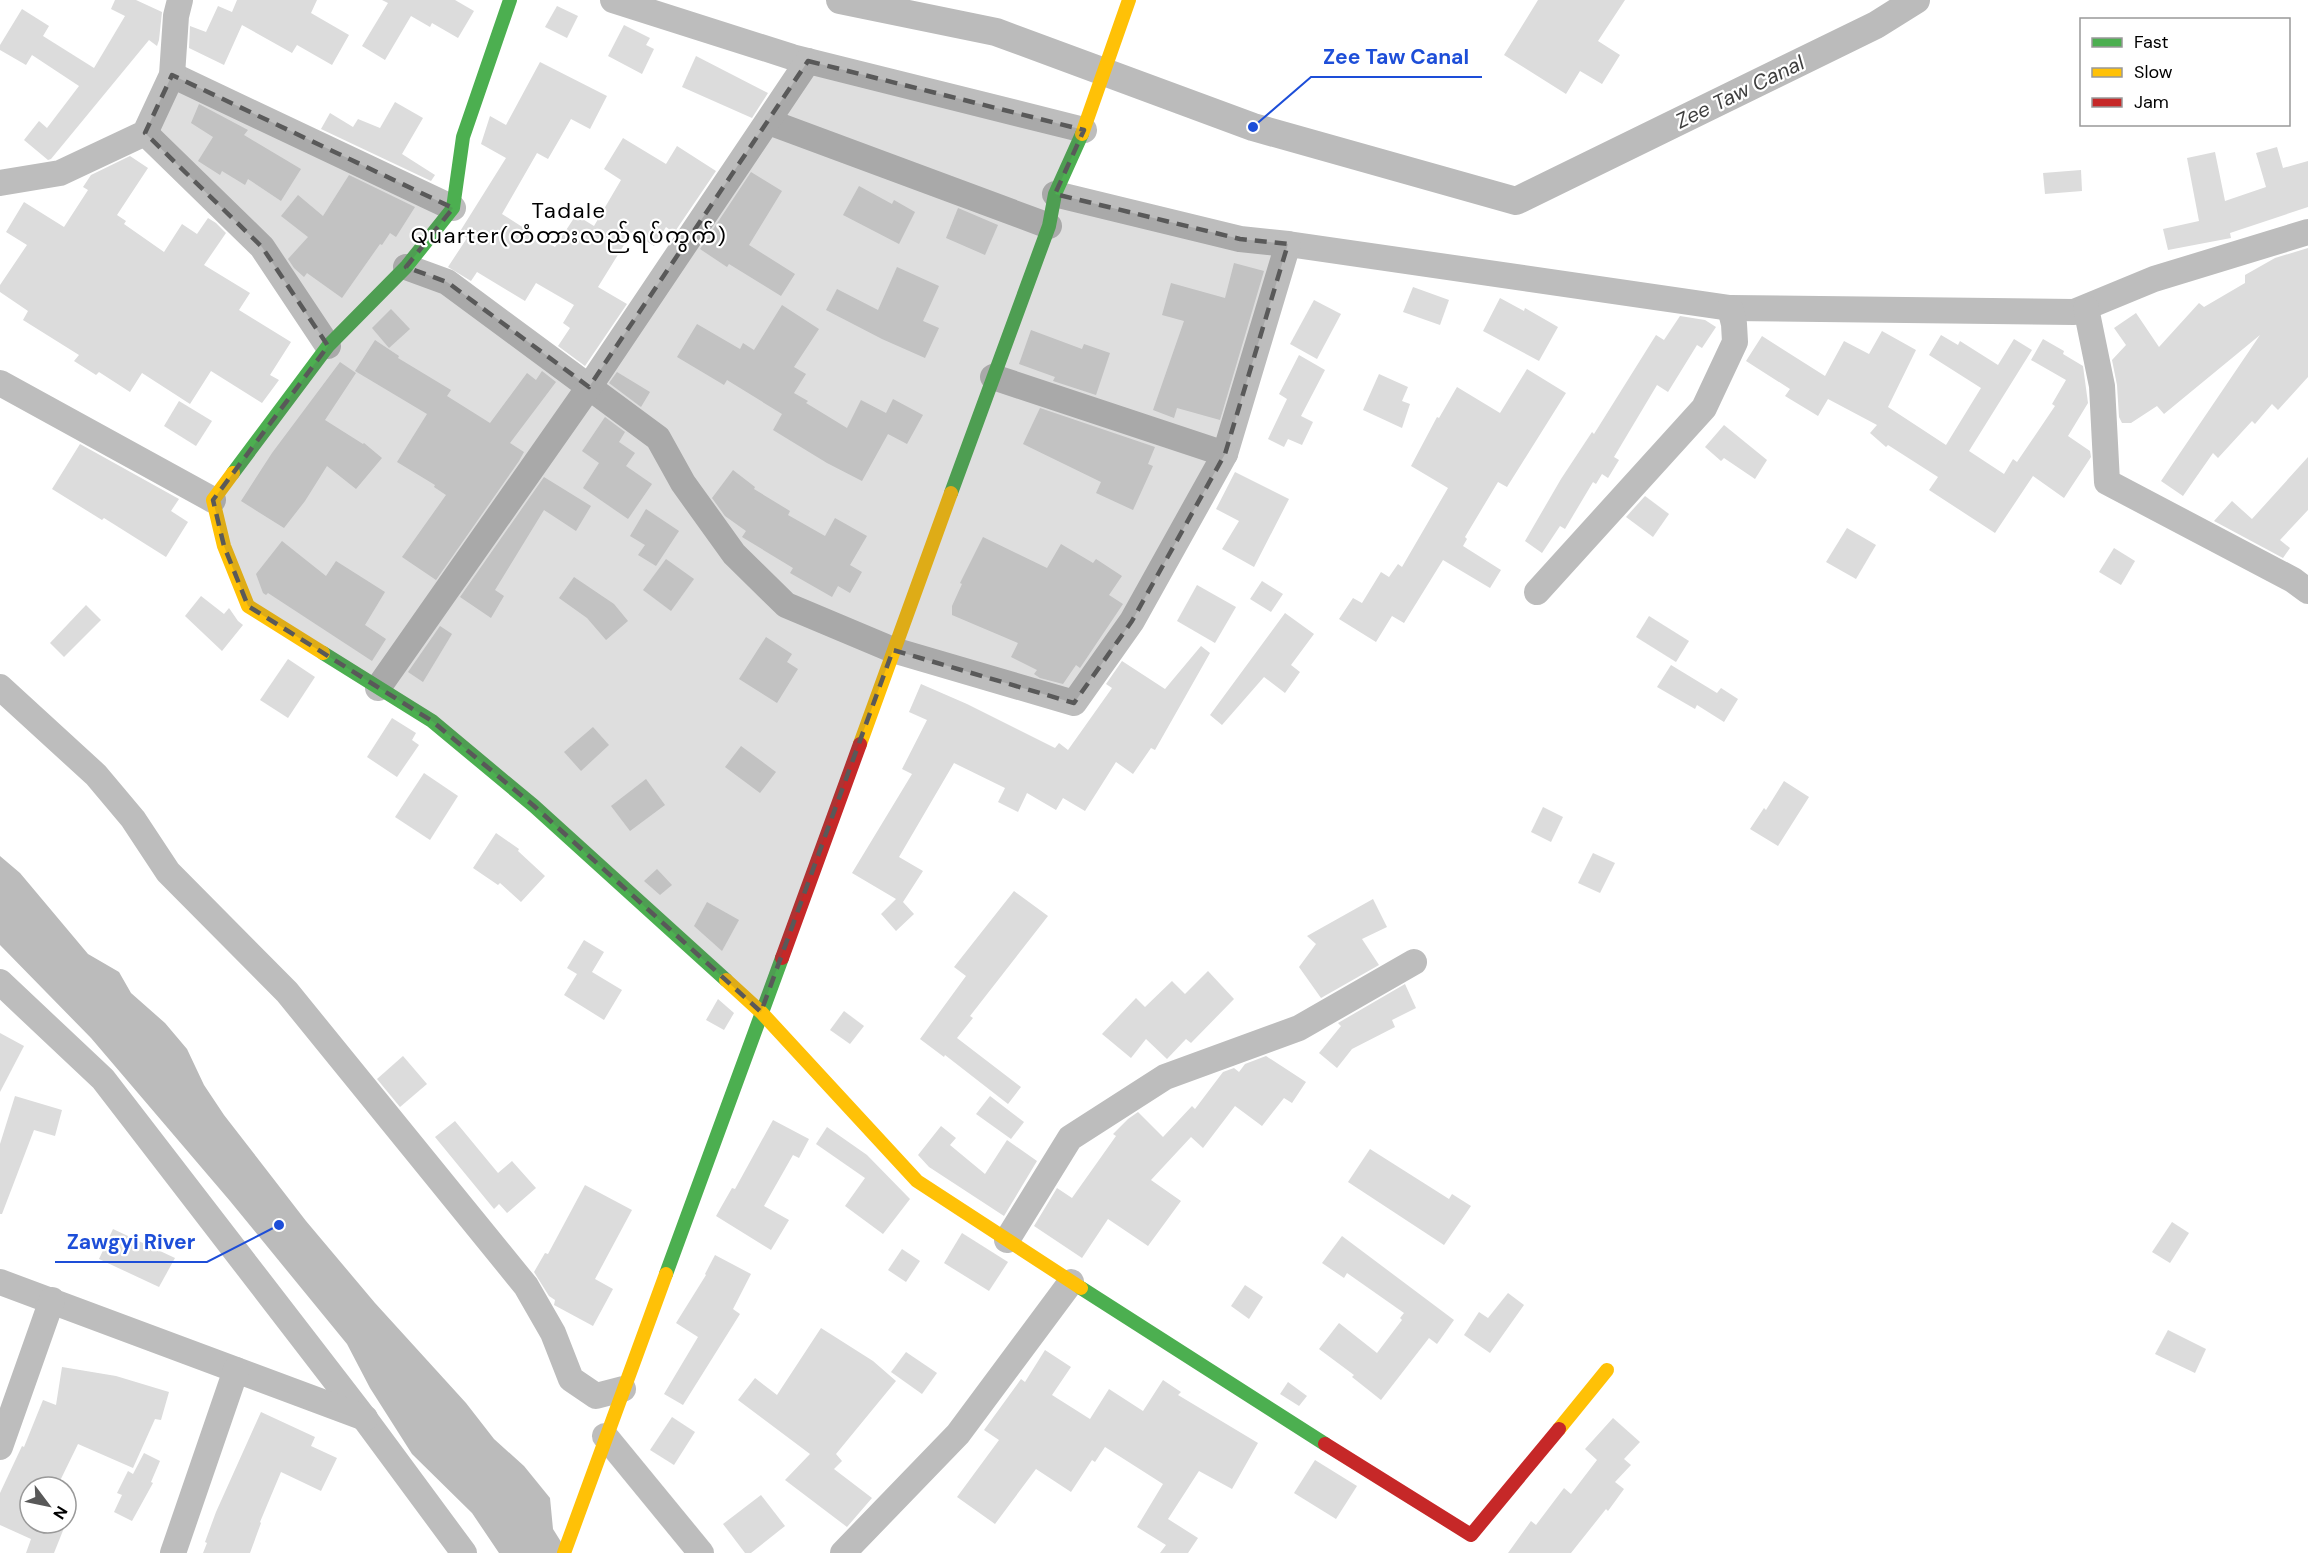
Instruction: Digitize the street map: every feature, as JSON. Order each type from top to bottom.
[{"type":"street","points":[[0,183],[60,173],[145,133],[172,75],[176,16],[180,0]]},
{"type":"street","points":[[213,500],[328,346],[406,267],[453,208],[463,137],[510,0]]},
{"type":"street","points":[[613,0],[808,61],[1084,130]]},
{"type":"street","points":[[564,1553],[1049,226],[1055,194],[1084,130],[1127,5]]},
{"type":"street","points":[[378,688],[590,387],[808,61]]},
{"type":"street","points":[[172,75],[453,208]]},
{"type":"street","points":[[769,122],[1049,226]]},
{"type":"street","points":[[145,133],[262,247],[328,346]]},
{"type":"street","points":[[1055,194],[1240,239],[1730,308],[2074,312],[2154,279],[2308,232]]},
{"type":"street","points":[[406,267],[447,282],[658,438],[683,483],[734,554],[786,605],[893,650],[1074,703],[1132,621],[1225,454],[1288,244]]},
{"type":"street","points":[[1537,592],[1704,408],[1735,342],[1730,308]]},
{"type":"street","points":[[2086,308],[2102,386],[2107,482],[2293,580],[2308,591]]},
{"type":"street","points":[[993,376],[1225,454]]},
{"type":"street","points":[[0,383],[213,500],[224,546],[248,606],[432,721],[534,806],[761,1012],[917,1181],[1216,1376],[1471,1535],[1607,1370]]},
{"type":"street","points":[[0,687],[96,775],[133,819],[168,872],[288,992],[526,1286],[553,1333],[571,1379],[596,1396],[623,1389]]},
{"type":"street","points":[[1007,1240],[1070,1138],[1166,1077],[1299,1028],[1414,962]]},
{"type":"street","points":[[0,982],[103,1079],[365,1419],[464,1553]]},
{"type":"street","points":[[843,1553],[958,1434],[1071,1281]]},
{"type":"street","points":[[0,1282],[365,1419]]},
{"type":"street","points":[[0,1447],[51,1300]]},
{"type":"street","points":[[173,1553],[236,1370]]},
{"type":"street","points":[[605,1436],[701,1553]]},
{"type":"highlighted area","points":[[808,61],[1084,130],[1055,194],[1240,239],[1288,244],[1225,454],[1132,621],[1074,703],[893,650],[761,1012],[534,806],[432,721],[248,606],[224,546],[213,500],[328,346],[262,247],[145,133],[172,75],[453,208],[406,267],[447,282],[589,387]]},
{"type":"shaded area","points":[[0,856],[20,873],[88,954],[119,972],[131,993],[165,1023],[187,1049],[204,1085],[224,1115],[306,1221],[375,1303],[466,1403],[494,1439],[524,1466],[550,1498],[553,1529],[568,1553],[499,1553],[472,1513],[412,1454],[370,1388],[347,1344],[230,1201],[91,1038],[0,945]]},
{"type":"building","points":[[115,0],[136,0],[162,12],[157,46],[149,40],[48,160],[24,140],[39,121],[47,128],[79,86],[32,55],[26,65],[0,50],[0,45],[22,9],[49,26],[43,36],[94,68],[125,16],[111,9]]},
{"type":"building","points":[[237,0],[317,0],[311,13],[349,35],[332,65],[297,45],[292,53],[242,25],[224,65],[189,48],[190,26],[206,32],[218,6],[232,12]]},
{"type":"building","points":[[382,0],[455,0],[474,11],[458,38],[432,23],[430,27],[411,16],[385,60],[362,46],[388,3]]},
{"type":"building","points":[[1538,0],[1625,0],[1598,41],[1620,55],[1602,84],[1580,71],[1566,94],[1504,55]]},
{"type":"building","points":[[557,6],[578,16],[567,38],[545,27]]},
{"type":"building","points":[[624,25],[650,38],[646,45],[654,49],[642,74],[608,56]]},
{"type":"building","points":[[696,56],[768,93],[752,118],[682,87]]},
{"type":"building","points":[[540,62],[607,96],[590,129],[571,119],[548,159],[537,153],[502,214],[527,230],[555,247],[576,215],[594,226],[621,180],[604,169],[623,138],[666,164],[677,146],[716,171],[674,233],[666,227],[654,246],[632,232],[598,287],[627,304],[585,366],[558,346],[570,328],[563,323],[574,305],[536,283],[525,301],[477,272],[471,281],[448,267],[467,238],[459,233],[506,158],[481,144],[490,116],[506,125]]},
{"type":"building","points":[[395,102],[423,118],[402,154],[435,175],[431,181],[321,129],[330,113],[353,127],[358,119],[380,128]]},
{"type":"building","points":[[199,104],[248,130],[244,135],[301,169],[281,201],[248,179],[245,185],[222,171],[220,175],[198,161],[213,137],[191,123]]},
{"type":"building","points":[[2277,147],[2283,168],[2308,161],[2308,207],[2230,233],[2231,238],[2168,250],[2163,229],[2199,221],[2187,158],[2215,152],[2225,201],[2266,187],[2256,153]]},
{"type":"building","points":[[130,156],[148,168],[117,215],[126,221],[124,224],[164,252],[182,224],[197,234],[208,218],[216,223],[226,233],[204,265],[250,293],[239,310],[291,342],[270,375],[279,380],[262,403],[211,371],[190,404],[142,373],[130,392],[99,372],[96,375],[74,361],[79,355],[23,320],[28,311],[0,292],[0,285],[27,245],[6,232],[24,202],[64,227],[88,190],[83,187],[91,175]]},
{"type":"building","points":[[2081,170],[2082,191],[2045,194],[2043,173]]},
{"type":"building","points":[[751,172],[782,191],[749,245],[795,274],[781,296],[729,264],[727,267],[700,249]]},
{"type":"building","points":[[349,175],[415,207],[396,237],[390,233],[382,245],[380,244],[342,298],[307,273],[304,277],[294,268],[288,259],[308,237],[281,216],[298,195],[323,216]]},
{"type":"building","points":[[859,186],[892,204],[894,200],[915,212],[899,244],[843,215]]},
{"type":"building","points":[[958,208],[998,225],[985,255],[946,238]]},
{"type":"building","points":[[2308,248],[2308,377],[2278,410],[2272,404],[2255,424],[2252,421],[2218,458],[2213,453],[2183,496],[2161,481],[2260,335],[2164,414],[2157,406],[2131,423],[2122,423],[2119,417],[2117,385],[2112,360],[2126,345],[2114,328],[2136,313],[2159,347],[2199,303],[2204,307],[2245,283],[2245,275],[2275,258]]},
{"type":"building","points":[[1234,263],[1264,271],[1220,420],[1177,408],[1174,418],[1153,410],[1184,321],[1162,315],[1171,283],[1225,298]]},
{"type":"building","points":[[897,267],[939,286],[923,321],[939,328],[925,358],[826,310],[837,289],[878,310]]},
{"type":"building","points":[[1413,287],[1449,300],[1440,325],[1403,312]]},
{"type":"building","points":[[1500,298],[1524,311],[1525,308],[1558,327],[1539,361],[1483,331]]},
{"type":"building","points":[[1314,300],[1341,314],[1317,359],[1290,344]]},
{"type":"building","points":[[782,305],[819,329],[794,367],[806,374],[794,393],[808,401],[806,403],[847,428],[861,400],[886,413],[893,399],[923,415],[907,444],[888,434],[862,481],[773,430],[782,414],[727,380],[724,385],[677,357],[697,324],[740,349],[743,343],[754,350]]},
{"type":"building","points":[[391,309],[410,329],[389,348],[372,328]]},
{"type":"building","points":[[1680,316],[1705,320],[1716,327],[1702,348],[1697,345],[1668,392],[1657,385],[1614,457],[1619,460],[1608,478],[1602,474],[1596,484],[1593,482],[1565,529],[1560,526],[1542,553],[1525,541],[1561,479],[1592,432],[1594,434],[1656,335],[1664,340]]},
{"type":"building","points":[[1031,330],[1082,349],[1084,344],[1110,353],[1096,395],[1053,381],[1055,377],[1019,364]]},
{"type":"building","points":[[1882,331],[1916,350],[1888,407],[1946,445],[1981,388],[1929,355],[1941,335],[1958,345],[1960,341],[1998,365],[2014,339],[2032,350],[1969,451],[2004,474],[2013,459],[2017,462],[2055,406],[2052,404],[2066,380],[2031,360],[2043,339],[2064,351],[2063,354],[2083,366],[2088,403],[2068,436],[2090,451],[2091,457],[2064,498],[2033,476],[1995,533],[1929,490],[1938,477],[1888,445],[1886,447],[1870,433],[1877,425],[1828,399],[1818,416],[1785,396],[1790,389],[1746,361],[1762,336],[1825,376],[1844,341],[1869,354]]},
{"type":"building","points":[[375,340],[399,356],[398,358],[451,390],[447,396],[490,423],[527,373],[536,380],[542,371],[556,382],[510,443],[524,452],[519,461],[436,580],[402,557],[446,495],[434,487],[435,485],[397,462],[427,414],[355,371]]},
{"type":"building","points":[[1299,355],[1325,370],[1301,416],[1313,422],[1302,445],[1288,439],[1284,447],[1268,439],[1287,399],[1279,394]]},
{"type":"building","points":[[340,362],[356,373],[325,420],[364,443],[382,458],[356,489],[327,466],[305,501],[284,528],[241,501],[272,453]]},
{"type":"building","points":[[1527,369],[1566,393],[1507,487],[1498,482],[1465,537],[1467,539],[1463,546],[1501,570],[1490,588],[1443,560],[1404,623],[1392,616],[1376,642],[1339,619],[1353,598],[1362,603],[1381,572],[1389,577],[1398,564],[1402,567],[1448,488],[1411,466],[1437,417],[1439,418],[1457,387],[1500,413]]},
{"type":"building","points":[[617,372],[650,392],[641,407],[609,383]]},
{"type":"building","points":[[1379,374],[1408,387],[1402,401],[1410,404],[1402,428],[1363,410]]},
{"type":"building","points":[[179,401],[212,421],[196,446],[164,426]]},
{"type":"building","points":[[1040,408],[1155,447],[1148,464],[1153,466],[1133,510],[1096,493],[1101,482],[1023,444]]},
{"type":"building","points":[[605,417],[625,432],[619,442],[635,453],[626,466],[652,484],[628,519],[583,488],[599,463],[582,451]]},
{"type":"building","points":[[1724,425],[1767,460],[1755,479],[1724,458],[1721,461],[1705,447]]},
{"type":"building","points":[[80,444],[179,499],[171,511],[188,522],[166,557],[52,489]]},
{"type":"building","points":[[2308,457],[2308,510],[2280,540],[2290,548],[2283,558],[2214,521],[2232,501],[2252,519]]},
{"type":"building","points":[[733,470],[755,487],[754,489],[790,511],[788,515],[825,536],[835,518],[867,536],[850,565],[862,572],[850,593],[838,586],[832,597],[790,573],[793,568],[742,537],[746,531],[725,516],[712,498]]},
{"type":"building","points":[[1235,472],[1289,499],[1254,567],[1222,549],[1239,521],[1216,509]]},
{"type":"building","points":[[544,477],[591,506],[576,531],[544,510],[495,590],[504,596],[491,618],[460,597]]},
{"type":"building","points":[[1645,496],[1669,514],[1653,537],[1626,517]]},
{"type":"building","points":[[646,509],[679,531],[656,566],[638,555],[645,545],[630,536]]},
{"type":"building","points":[[1847,528],[1876,545],[1856,579],[1826,562]]},
{"type":"building","points":[[983,537],[1047,568],[1061,544],[1093,563],[1096,559],[1122,576],[1109,595],[1123,604],[1080,668],[1076,665],[1063,684],[1040,678],[1034,674],[1037,670],[1011,657],[1018,643],[952,615],[952,606],[962,584],[960,583]]},
{"type":"building","points":[[282,541],[326,576],[336,561],[385,592],[365,625],[386,639],[372,661],[268,593],[266,595],[263,593],[256,574]]},
{"type":"building","points":[[2114,548],[2135,561],[2121,585],[2099,572]]},
{"type":"building","points":[[666,559],[694,579],[671,611],[643,590]]},
{"type":"building","points":[[574,577],[614,604],[628,621],[606,640],[587,618],[559,598]]},
{"type":"building","points":[[1262,581],[1283,594],[1271,612],[1250,599]]},
{"type":"building","points":[[1197,585],[1236,607],[1215,643],[1177,621]]},
{"type":"building","points":[[201,596],[224,614],[229,608],[243,625],[222,651],[185,616]]},
{"type":"building","points":[[86,605],[101,620],[64,657],[50,643]]},
{"type":"building","points":[[1285,613],[1314,634],[1291,665],[1300,672],[1285,693],[1264,677],[1222,725],[1210,715]]},
{"type":"building","points":[[1649,616],[1689,641],[1676,662],[1636,637]]},
{"type":"building","points":[[440,626],[452,634],[423,682],[408,672]]},
{"type":"building","points":[[766,637],[792,654],[787,662],[798,669],[777,703],[739,679]]},
{"type":"building","points":[[1201,646],[1210,653],[1155,750],[1151,748],[1133,774],[1116,762],[1085,811],[1063,798],[1056,810],[1027,793],[1018,812],[998,802],[1005,788],[954,763],[899,857],[923,871],[903,902],[914,914],[896,931],[881,914],[896,899],[852,873],[912,774],[902,769],[927,720],[909,712],[921,684],[1055,748],[1059,743],[1068,750],[1112,688],[1106,684],[1122,661],[1165,689]]},
{"type":"building","points":[[288,659],[315,677],[288,718],[260,700]]},
{"type":"building","points":[[1671,665],[1717,693],[1721,688],[1738,699],[1724,722],[1697,705],[1695,709],[1657,687]]},
{"type":"building","points":[[392,718],[416,733],[412,740],[419,745],[397,777],[367,757]]},
{"type":"building","points":[[593,727],[609,745],[581,771],[564,752]]},
{"type":"building","points":[[741,746],[776,772],[760,793],[725,767]]},
{"type":"building","points":[[424,773],[458,796],[430,840],[395,817]]},
{"type":"building","points":[[646,779],[665,805],[630,831],[611,806]]},
{"type":"building","points":[[1784,781],[1809,797],[1778,846],[1750,829],[1764,808],[1766,810]]},
{"type":"building","points":[[1543,807],[1563,817],[1551,842],[1531,832]]},
{"type":"building","points":[[496,833],[519,849],[518,851],[545,876],[521,902],[500,883],[498,885],[473,868]]},
{"type":"building","points":[[1593,853],[1615,863],[1600,893],[1578,883]]},
{"type":"building","points":[[657,869],[672,885],[660,895],[644,881]]},
{"type":"building","points":[[1014,891],[1048,916],[970,1016],[973,1018],[957,1038],[1021,1087],[1008,1104],[945,1055],[944,1057],[920,1039],[966,976],[954,967]]},
{"type":"building","points":[[1373,899],[1387,927],[1362,939],[1379,965],[1321,998],[1299,967],[1316,944],[1307,936]]},
{"type":"building","points":[[707,902],[739,920],[722,951],[694,926]]},
{"type":"building","points":[[584,940],[604,952],[592,972],[622,990],[604,1020],[564,995],[577,974],[567,968]]},
{"type":"building","points":[[1208,971],[1234,999],[1191,1043],[1186,1039],[1167,1059],[1146,1039],[1131,1058],[1102,1034],[1136,998],[1145,1007],[1172,981],[1185,994]]},
{"type":"building","points":[[1405,984],[1416,1008],[1392,1020],[1395,1027],[1352,1049],[1337,1068],[1319,1053],[1341,1026],[1338,1023]]},
{"type":"building","points":[[718,999],[734,1013],[724,1030],[706,1020]]},
{"type":"building","points":[[844,1011],[864,1026],[850,1044],[830,1030]]},
{"type":"building","points":[[0,1033],[24,1046],[0,1092]]},
{"type":"building","points":[[403,1056],[427,1084],[400,1107],[377,1079]]},
{"type":"building","points":[[1266,1056],[1306,1082],[1292,1103],[1284,1098],[1262,1126],[1235,1106],[1203,1148],[1191,1137],[1151,1180],[1181,1201],[1148,1246],[1108,1219],[1082,1258],[1034,1226],[1057,1188],[1072,1198],[1116,1136],[1113,1134],[1128,1119],[1138,1112],[1163,1137],[1192,1106],[1195,1109],[1223,1072],[1234,1068],[1239,1072],[1245,1064]]},
{"type":"building","points":[[15,1096],[62,1110],[55,1136],[34,1130],[2,1214],[0,1214],[0,1144]]},
{"type":"building","points":[[990,1096],[1024,1122],[1011,1139],[976,1114]]},
{"type":"building","points":[[773,1120],[809,1139],[799,1158],[793,1155],[764,1206],[789,1220],[771,1250],[716,1216],[732,1188],[735,1189]]},
{"type":"building","points":[[455,1121],[498,1173],[512,1161],[536,1188],[507,1213],[499,1204],[494,1209],[435,1137]]},
{"type":"building","points":[[941,1126],[956,1138],[950,1145],[985,1174],[1007,1140],[1037,1161],[1004,1216],[929,1167],[918,1155]]},
{"type":"building","points":[[827,1127],[867,1155],[910,1199],[883,1234],[845,1206],[865,1178],[816,1144]]},
{"type":"building","points":[[1370,1149],[1449,1199],[1452,1194],[1471,1206],[1444,1245],[1348,1182]]},
{"type":"building","points":[[585,1185],[632,1210],[595,1279],[613,1289],[593,1326],[554,1305],[555,1300],[549,1296],[534,1272],[545,1253],[548,1254]]},
{"type":"building","points":[[2172,1222],[2189,1233],[2170,1263],[2152,1252]]},
{"type":"building","points":[[113,1229],[175,1258],[159,1287],[99,1259]]},
{"type":"building","points":[[962,1233],[1008,1262],[989,1291],[944,1263]]},
{"type":"building","points":[[1342,1236],[1454,1320],[1437,1344],[1429,1338],[1381,1400],[1352,1377],[1354,1375],[1319,1349],[1339,1323],[1377,1353],[1402,1320],[1400,1318],[1404,1313],[1347,1273],[1344,1278],[1322,1263]]},
{"type":"building","points":[[902,1249],[920,1261],[906,1282],[888,1270]]},
{"type":"building","points":[[715,1255],[751,1274],[733,1309],[740,1314],[683,1405],[664,1394],[698,1337],[676,1323],[706,1275]]},
{"type":"building","points":[[1245,1285],[1263,1297],[1249,1319],[1231,1306]]},
{"type":"building","points":[[1508,1293],[1524,1305],[1490,1353],[1464,1335],[1479,1312],[1488,1318]]},
{"type":"building","points":[[821,1328],[873,1361],[896,1381],[836,1454],[842,1461],[834,1469],[872,1498],[847,1527],[785,1480],[810,1454],[738,1400],[755,1378],[777,1395]]},
{"type":"building","points":[[2168,1330],[2206,1349],[2195,1373],[2155,1354]]},
{"type":"building","points":[[1045,1350],[1071,1367],[1052,1395],[1090,1419],[1109,1389],[1143,1411],[1163,1380],[1181,1392],[1178,1395],[1258,1443],[1232,1489],[1199,1471],[1168,1519],[1198,1538],[1188,1553],[1160,1553],[1166,1545],[1137,1527],[1163,1484],[1105,1447],[1095,1462],[1092,1460],[1071,1492],[1036,1469],[995,1524],[957,1497],[999,1440],[984,1430],[1021,1379],[1025,1382]]},
{"type":"building","points":[[906,1352],[937,1373],[922,1394],[891,1372]]},
{"type":"building","points":[[62,1367],[116,1376],[169,1392],[161,1420],[155,1419],[133,1468],[78,1444],[63,1475],[18,1475],[18,1533],[0,1525],[0,1493],[22,1446],[24,1447],[43,1400],[56,1405]]},
{"type":"building","points":[[1288,1382],[1307,1396],[1299,1406],[1280,1394]]},
{"type":"building","points":[[261,1412],[315,1437],[311,1446],[337,1458],[321,1491],[281,1472],[250,1553],[203,1553],[216,1512]]},
{"type":"building","points":[[672,1417],[695,1432],[674,1465],[650,1450]]},
{"type":"building","points":[[1613,1418],[1640,1442],[1624,1459],[1631,1465],[1615,1482],[1624,1489],[1608,1511],[1606,1509],[1571,1553],[1508,1553],[1531,1521],[1536,1525],[1564,1488],[1571,1494],[1597,1460],[1585,1449]]},
{"type":"building","points":[[144,1453],[160,1461],[151,1482],[153,1483],[132,1521],[114,1512],[122,1495],[117,1493],[128,1471],[133,1474]]},
{"type":"building","points":[[1315,1460],[1357,1486],[1336,1519],[1294,1493]]},
{"type":"building","points":[[761,1495],[785,1526],[751,1553],[745,1553],[723,1524]]},
{"type":"building","points":[[22,1535],[61,1535],[54,1553],[26,1553],[31,1539]]},
{"type":"waterway","name":"Zee Taw Canal","points":[[840,0],[996,32],[1253,127],[1516,201],[1876,25],[1916,0]]},
{"type":"traffic: fast","points":[[233,473],[328,346],[406,267],[453,208],[463,137],[510,0]]},
{"type":"traffic: fast","points":[[951,493],[1049,226],[1055,194],[1082,134]]},
{"type":"traffic: fast","points":[[323,653],[432,721],[534,806],[726,980]]},
{"type":"traffic: fast","points":[[666,1274],[782,958]]},
{"type":"traffic: fast","points":[[1081,1288],[1325,1444]]},
{"type":"traffic: slow","points":[[1082,134],[1129,0]]},
{"type":"traffic: slow","points":[[233,473],[213,500],[224,546],[248,606],[323,653]]},
{"type":"traffic: slow","points":[[860,744],[951,493]]},
{"type":"traffic: slow","points":[[726,980],[761,1012],[917,1181],[1081,1288]]},
{"type":"traffic: slow","points":[[564,1553],[666,1274]]},
{"type":"traffic: slow","points":[[1559,1429],[1607,1370]]},
{"type":"traffic: jam","points":[[782,958],[860,744]]},
{"type":"traffic: jam","points":[[1325,1444],[1471,1535],[1559,1429]]},
{"type":"place","name":"Zee Taw Canal","points":[[1253,127]]},
{"type":"place","name":"Zawgyi River","points":[[279,1225]]},
{"type":"district","name":"Tadale Quarter(တံတားလည်ရပ်ကွက်)","points":[[569,222]]}]
